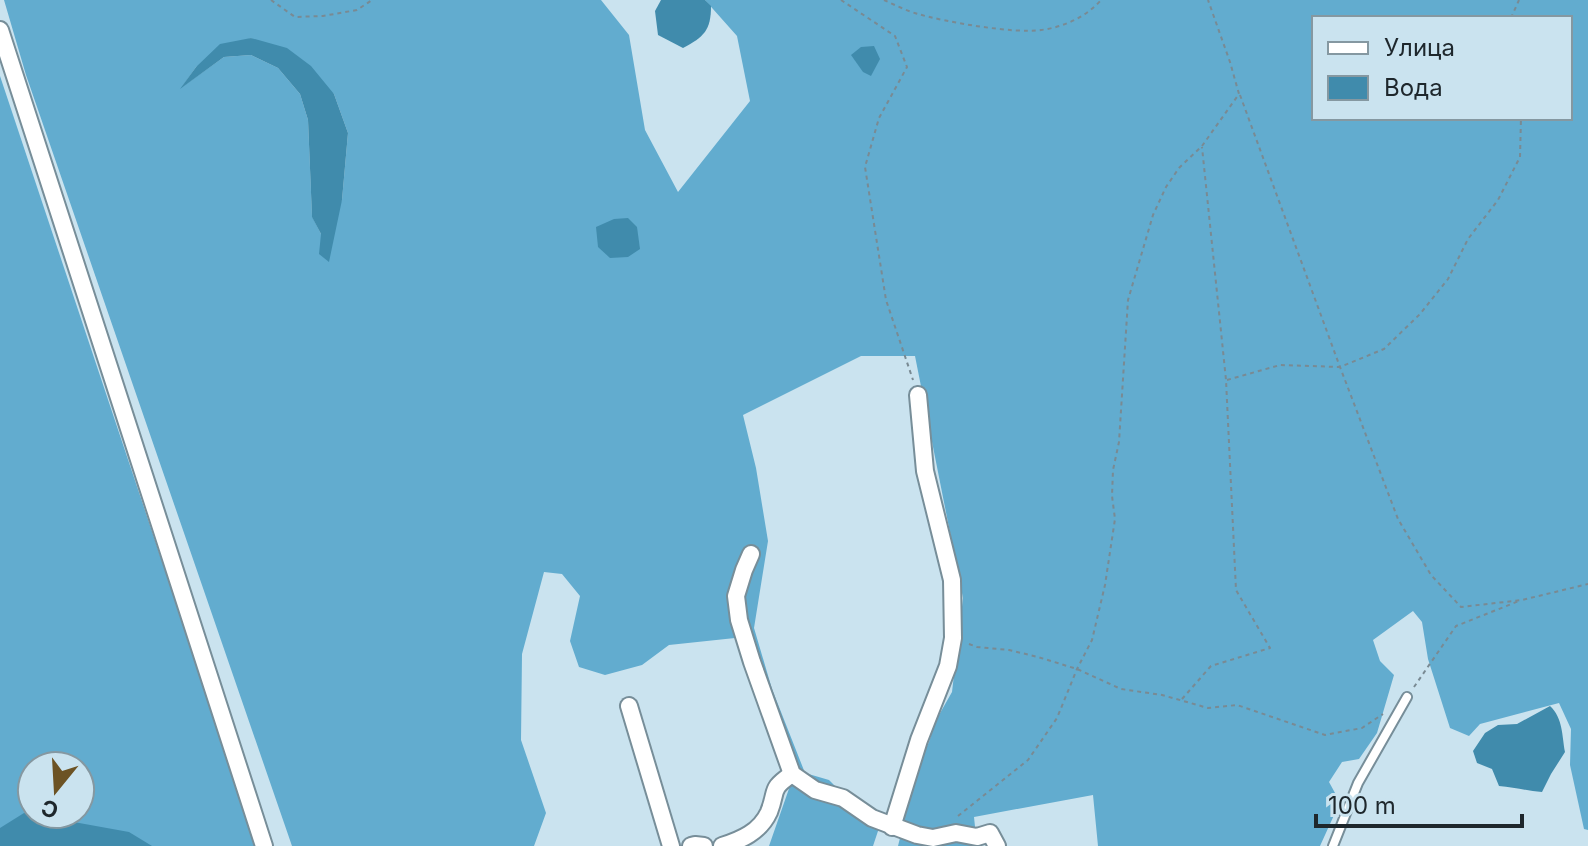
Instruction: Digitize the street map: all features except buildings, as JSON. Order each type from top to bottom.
[{"type":"street","points":[[0,30],[264,846]]},
{"type":"street","points":[[892,827],[919,740],[948,666],[953,638],[952,580],[925,471],[918,395]]},
{"type":"street","points":[[751,554],[736,596],[739,620],[792,774],[815,790],[843,798],[872,818],[892,827],[933,838],[956,833],[977,837],[990,833],[997,846]]},
{"type":"street","points":[[629,706],[671,846]]},
{"type":"street","points":[[722,846],[743,839],[756,829],[768,814],[777,785],[792,774]]},
{"type":"street","points":[[691,846],[704,846]]},
{"type":"lane","points":[[1333,846],[1358,783],[1407,697]]},
{"type":"path","points":[[271,0],[295,17],[357,10],[372,0]]},
{"type":"path","points":[[841,0],[895,36],[907,67],[879,118],[865,167],[886,300],[918,395]]},
{"type":"path","points":[[884,0],[932,17],[1040,31],[1065,24],[1091,11],[1101,0]]},
{"type":"path","points":[[1208,0],[1239,94],[1398,519],[1431,575],[1461,607],[1522,600],[1588,584]]},
{"type":"path","points":[[956,818],[1028,760],[1057,718],[1092,640],[1105,585],[1115,519],[1113,470],[1119,442],[1128,300],[1153,215],[1166,187],[1179,168],[1202,146],[1239,94]]},
{"type":"path","points":[[1226,380],[1280,365],[1340,367],[1384,349],[1420,314],[1448,279],[1468,239],[1498,200],[1520,157],[1521,120]]},
{"type":"path","points":[[1181,700],[1211,666],[1270,648],[1236,590],[1226,380],[1202,146]]},
{"type":"path","points":[[1407,697],[1456,626],[1522,600]]},
{"type":"path","points":[[953,638],[977,647],[1038,657],[1077,669],[1121,689],[1208,708],[1237,705],[1325,735],[1362,728],[1385,713]]},
{"type":"shaded area","points":[[4,0],[601,0],[629,35],[645,130],[678,192],[750,101],[737,36],[705,0],[1588,0],[1588,830],[1584,829],[1570,765],[1571,729],[1559,703],[1480,724],[1469,736],[1450,728],[1428,659],[1422,622],[1413,611],[1373,640],[1380,661],[1394,675],[1377,733],[1359,759],[1342,762],[1329,782],[1340,802],[1320,846],[1098,846],[1093,795],[974,817],[977,846],[898,846],[900,838],[895,811],[952,692],[963,598],[915,356],[861,356],[743,415],[756,468],[768,541],[754,628],[772,689],[805,773],[829,780],[856,807],[884,813],[873,846],[769,846],[792,780],[770,711],[735,638],[669,645],[642,665],[605,675],[579,667],[570,641],[580,596],[562,574],[544,572],[522,654],[521,740],[546,813],[534,846],[292,846],[26,75]],"holes":[[[251,38],[334,94],[348,133],[342,200],[321,234],[312,216],[308,120],[300,94],[278,68],[251,55],[224,57],[182,87],[196,67]]]},
{"type":"shaded area","points":[[0,76],[257,846],[0,846]]},
{"type":"water","points":[[661,0],[705,0],[711,6],[705,32],[683,48],[658,35],[655,11]]},
{"type":"water","points":[[251,38],[287,48],[311,66],[334,94],[348,133],[342,200],[329,262],[319,254],[321,234],[312,217],[308,120],[300,94],[278,68],[251,55],[224,57],[180,89],[196,67],[220,44]]},
{"type":"water","points":[[874,46],[880,59],[871,76],[863,72],[851,55],[861,47]]},
{"type":"water","points":[[628,218],[637,227],[640,249],[628,257],[610,258],[598,247],[596,227],[614,219]]},
{"type":"water","points":[[1550,706],[1560,722],[1565,752],[1542,792],[1499,786],[1492,769],[1477,763],[1473,751],[1485,733],[1498,725],[1517,724]]},
{"type":"water","points":[[16,818],[16,830],[96,830],[96,826],[129,832],[152,846],[0,846],[0,828]]}]
